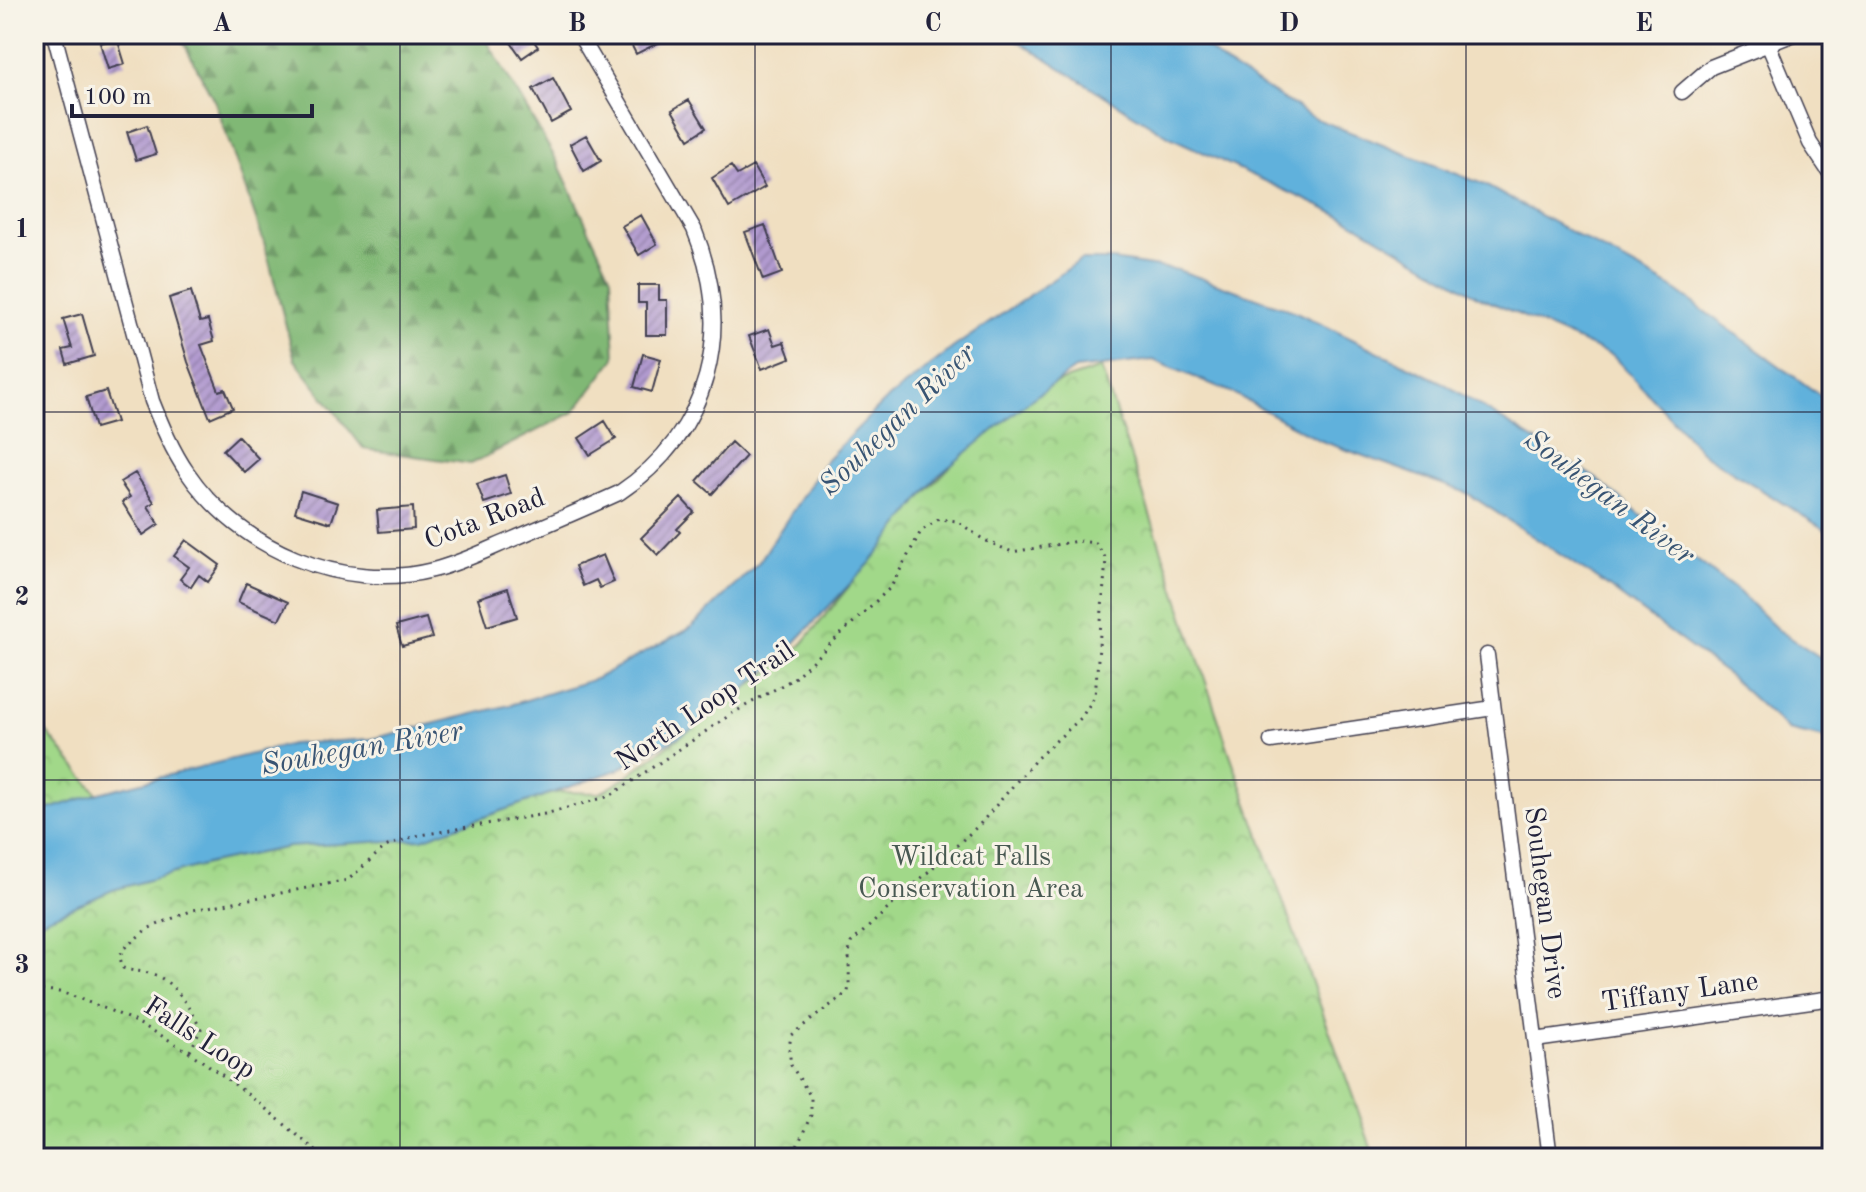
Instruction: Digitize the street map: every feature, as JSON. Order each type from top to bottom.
[{"type":"street","name":"Cota Road","points":[[54,34],[152,401],[176,454],[205,496],[258,539],[295,559],[321,567],[376,575],[432,570],[460,561],[619,493],[641,478],[676,438],[707,379],[714,302],[704,253],[694,229],[579,34]]},
{"type":"street","points":[[1682,92],[1711,67],[1794,34]]},
{"type":"street","points":[[1768,44],[1810,143],[1832,176]]},
{"type":"street","name":"Souhegan Drive","points":[[1487,655],[1550,1158]]},
{"type":"street","points":[[1271,741],[1493,708]]},
{"type":"street","points":[[1831,836],[1832,842]]},
{"type":"street","name":"Tiffany Lane","points":[[1535,1040],[1832,998]]},
{"type":"path","name":"North Loop Trail","points":[[190,1051],[201,1029],[187,1005],[167,981],[150,973],[123,968],[120,958],[122,950],[147,929],[193,910],[348,880],[385,847],[415,836],[545,814],[610,796],[733,713],[793,679],[891,587],[921,531],[939,519],[957,521],[984,540],[1012,552],[1078,541],[1096,543],[1106,559],[1095,696],[1081,718],[1037,758],[980,824],[894,900],[851,943],[848,992],[791,1035],[791,1065],[811,1097],[811,1115],[792,1158]]},
{"type":"path","name":"Falls Loop","points":[[34,991],[51,989],[127,1016],[190,1051],[259,1102],[324,1158]]},
{"type":"green space","points":[[179,34],[483,34],[557,161],[611,277],[615,358],[574,412],[471,464],[364,449],[295,360],[264,242],[215,102]]},
{"type":"green space","name":"Wildcat Falls Conservation Area","points":[[1101,368],[1230,754],[1375,1158],[34,1158],[34,921],[116,886],[215,862],[286,838],[562,792],[600,793],[778,665],[803,643],[925,493],[997,417],[1044,387]]},
{"type":"green space","points":[[34,717],[101,798],[34,812]]},
{"type":"water","points":[[1007,34],[1190,34],[1226,64],[1314,118],[1485,185],[1671,287],[1832,404],[1832,534],[1704,454],[1613,356],[1479,297],[1349,220],[1170,137]]},
{"type":"water","name":"Souhegan River","points":[[1081,260],[1112,260],[1178,270],[1294,311],[1443,383],[1597,479],[1739,592],[1777,629],[1832,665],[1832,740],[1788,730],[1728,675],[1606,585],[1467,493],[1319,440],[1231,392],[1153,360],[1075,369],[1029,401],[938,476],[871,562],[781,657],[742,692],[691,730],[617,770],[422,839],[289,847],[210,863],[113,890],[34,924],[34,814],[99,793],[291,744],[371,739],[510,705],[595,679],[691,628],[759,562],[827,459],[885,401],[954,347]]},
{"type":"building","points":[[505,34],[529,34],[538,47],[522,58]]},
{"type":"building","points":[[626,34],[676,34],[636,54]]},
{"type":"building","points":[[117,38],[125,64],[108,69],[100,43]]},
{"type":"building","points":[[553,78],[571,112],[551,123],[533,89]]},
{"type":"building","points":[[689,100],[706,128],[689,139],[672,110]]},
{"type":"building","points":[[147,125],[156,154],[136,160],[127,132]]},
{"type":"building","points":[[586,135],[601,161],[584,171],[570,144]]},
{"type":"building","points":[[731,166],[737,175],[753,166],[765,187],[729,208],[712,178]]},
{"type":"building","points":[[641,215],[657,244],[639,255],[622,226]]},
{"type":"building","points":[[765,225],[782,273],[763,280],[745,232]]},
{"type":"building","points":[[638,285],[659,285],[659,300],[667,300],[667,335],[646,335],[646,303],[638,303]]},
{"type":"building","points":[[191,291],[200,322],[208,320],[214,341],[201,345],[219,391],[225,389],[233,408],[210,418],[188,362],[169,298]]},
{"type":"building","points":[[82,314],[94,356],[67,364],[63,350],[72,348],[63,319]]},
{"type":"building","points":[[769,329],[775,345],[784,342],[790,358],[762,369],[749,336]]},
{"type":"building","points":[[643,354],[661,359],[652,392],[634,387]]},
{"type":"building","points":[[106,391],[116,422],[95,428],[86,397]]},
{"type":"building","points":[[605,421],[616,439],[590,455],[579,438]]},
{"type":"building","points":[[238,436],[259,459],[244,472],[223,450]]},
{"type":"building","points":[[731,442],[746,456],[712,494],[697,481]]},
{"type":"building","points":[[135,473],[154,502],[148,506],[159,524],[143,535],[122,502],[130,497],[120,482]]},
{"type":"building","points":[[505,475],[511,494],[484,503],[477,484]]},
{"type":"building","points":[[301,491],[338,503],[331,523],[295,512]]},
{"type":"building","points":[[681,498],[694,512],[658,555],[641,538]]},
{"type":"building","points":[[413,507],[414,529],[379,532],[377,510]]},
{"type":"building","points":[[186,540],[220,565],[208,582],[199,575],[191,587],[180,579],[189,567],[174,556]]},
{"type":"building","points":[[603,555],[614,582],[600,588],[596,580],[583,586],[575,566]]},
{"type":"building","points":[[246,583],[288,602],[279,620],[238,602]]},
{"type":"building","points":[[508,588],[517,617],[487,626],[478,598]]},
{"type":"building","points":[[426,618],[432,638],[402,646],[396,626]]}]
